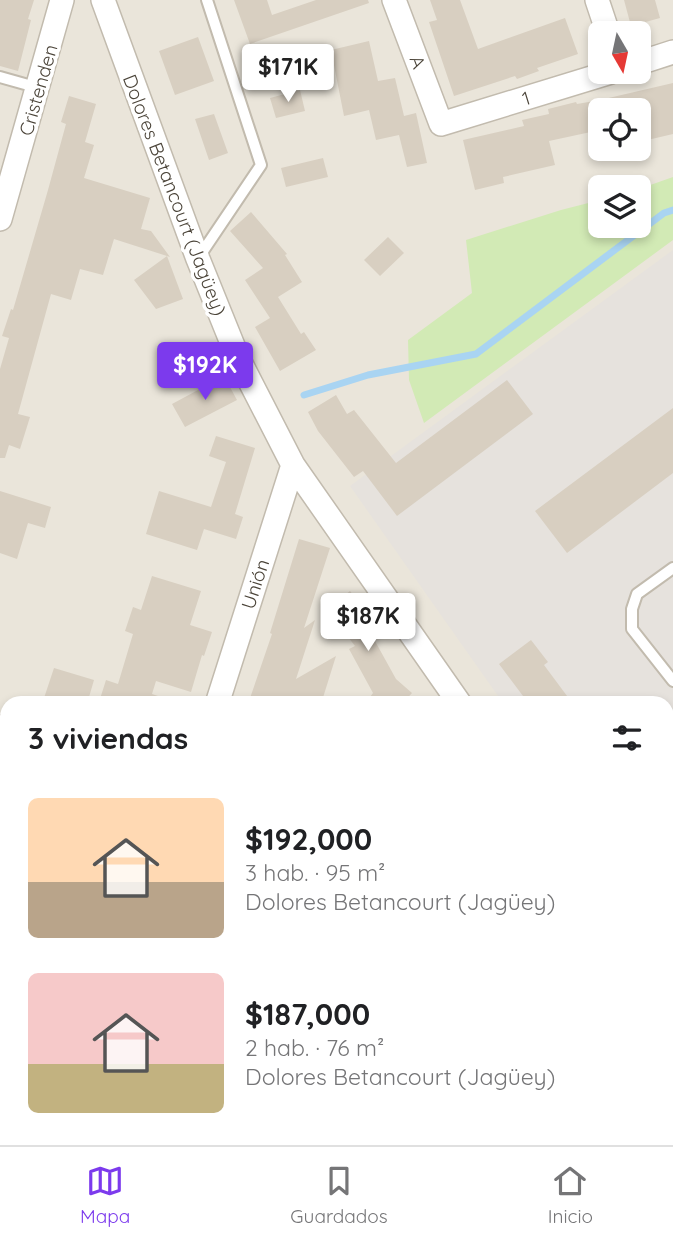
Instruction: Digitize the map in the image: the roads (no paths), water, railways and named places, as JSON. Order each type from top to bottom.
[{"type":"street","name":"Cristenden","points":[[0,219],[62,0]]},
{"type":"street","name":"Dolores Betancourt (Jagüey)","points":[[103,0],[198,259],[238,358],[293,465],[454,696]]},
{"type":"street","name":"A","points":[[394,0],[441,124]]},
{"type":"street","points":[[597,0],[604,21]]},
{"type":"street","points":[[651,59],[673,52]]},
{"type":"street","name":"1","points":[[441,124],[588,79]]},
{"type":"street","name":"Unión","points":[[220,696],[293,465]]},
{"type":"lane","points":[[198,259],[261,165],[207,0]]},
{"type":"lane","points":[[0,77],[39,88]]},
{"type":"lane","points":[[673,568],[637,594],[632,609],[632,629],[673,681]]},
{"type":"waterway","points":[[304,395],[368,375],[476,354],[664,213],[673,210]]}]
